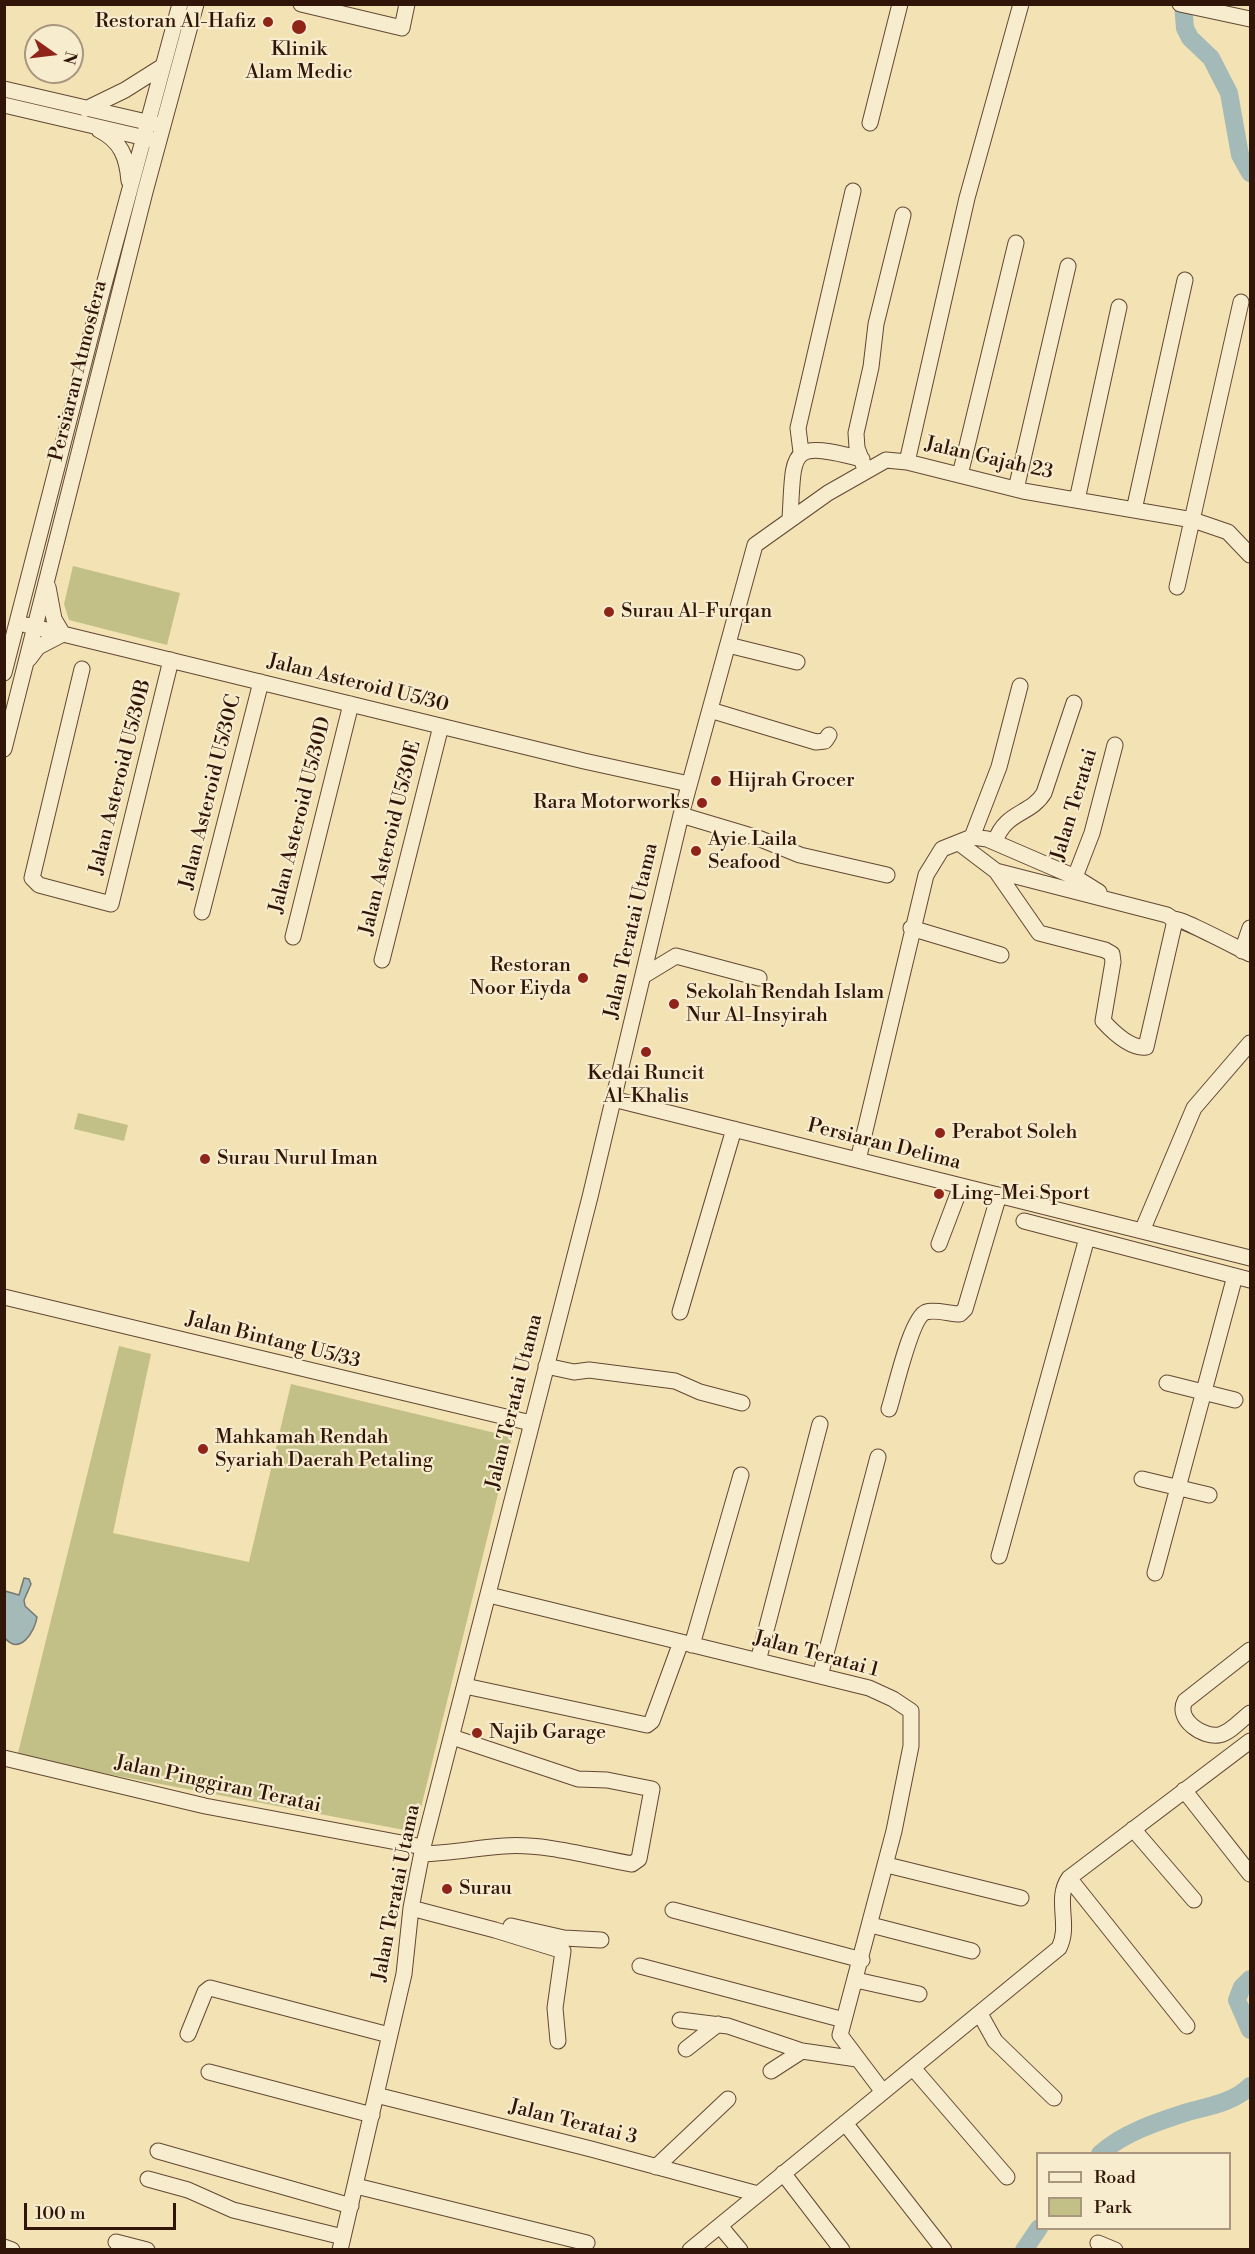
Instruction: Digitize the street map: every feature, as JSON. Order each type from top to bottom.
[{"type":"street","name":"Persiaran Atmosfera","points":[[4,673],[129,190],[180,4]]},
{"type":"street","name":"Persiaran Atmosfera","points":[[4,749],[145,192],[196,4]]},
{"type":"street","points":[[301,4],[402,28],[407,4]]},
{"type":"street","points":[[870,123],[900,4]]},
{"type":"street","points":[[907,462],[967,198],[1021,4]]},
{"type":"street","points":[[1180,4],[1251,18]]},
{"type":"street","points":[[84,115],[163,66]]},
{"type":"street","points":[[4,89],[160,142]]},
{"type":"street","points":[[4,105],[164,125]]},
{"type":"street","points":[[84,115],[121,147],[128,163],[129,190]]},
{"type":"street","points":[[790,519],[795,463],[801,452],[798,428],[853,191]]},
{"type":"street","points":[[864,464],[857,448],[856,433],[871,367],[876,324],[903,215]]},
{"type":"street","points":[[960,475],[1016,243]]},
{"type":"street","points":[[1016,489],[1068,266]]},
{"type":"street","points":[[1134,510],[1185,280]]},
{"type":"street","points":[[1177,587],[1241,302]]},
{"type":"street","points":[[1077,500],[1119,307]]},
{"type":"street","points":[[801,452],[810,449],[864,464]]},
{"type":"street","name":"Jalan Gajah 23","points":[[747,569],[755,545],[864,464],[886,460],[907,462],[1016,489],[1193,520],[1227,532],[1251,555]]},
{"type":"street","name":"Jalan Teratai Utama","points":[[342,2243],[404,1974],[411,1908],[423,1851],[613,1099],[681,815],[747,569]]},
{"type":"street","points":[[26,662],[38,647],[63,634],[54,619],[47,578]]},
{"type":"street","name":"Jalan Asteroid U5/30","points":[[17,623],[690,784]]},
{"type":"street","points":[[728,645],[797,662]]},
{"type":"street","name":"Jalan Asteroid U5/30B","points":[[82,669],[32,878],[39,885],[111,904],[171,660]]},
{"type":"street","name":"Jalan Asteroid U5/30C","points":[[202,912],[261,682]]},
{"type":"street","points":[[966,840],[999,767],[1020,686]]},
{"type":"street","name":"Jalan Asteroid U5/30D","points":[[293,937],[351,704]]},
{"type":"street","points":[[995,842],[1004,824],[1040,800],[1074,704]]},
{"type":"street","points":[[710,710],[816,742],[825,741],[829,735]]},
{"type":"street","name":"Jalan Asteroid U5/30E","points":[[382,960],[441,726]]},
{"type":"street","name":"Jalan Teratai","points":[[1075,877],[1092,833],[1115,746]]},
{"type":"street","points":[[681,815],[758,837],[800,855],[887,875]]},
{"type":"street","points":[[966,840],[996,871],[1039,933],[1105,950],[1112,954],[1113,962],[1103,1021],[1115,1035],[1142,1048],[1146,1047],[1149,1039],[1174,925],[1173,919]]},
{"type":"street","points":[[858,1160],[911,928],[926,875],[933,860],[942,849],[966,840],[995,842],[1075,877],[1112,900]]},
{"type":"street","points":[[996,871],[1183,920],[1196,929],[1246,952],[1251,928]]},
{"type":"street","points":[[911,928],[1001,955]]},
{"type":"street","points":[[643,976],[676,956],[759,978]]},
{"type":"street","points":[[1142,1231],[1194,1108],[1251,1043]]},
{"type":"street","name":"Persiaran Delima","points":[[613,1099],[1251,1258]]},
{"type":"street","points":[[680,1312],[734,1130]]},
{"type":"street","points":[[939,1244],[961,1186]]},
{"type":"street","points":[[889,1409],[913,1331],[920,1316],[930,1312],[960,1314],[964,1311],[999,1195]]},
{"type":"street","points":[[1024,1221],[1243,1278],[1203,1392],[1155,1573]]},
{"type":"street","points":[[999,1556],[1087,1238]]},
{"type":"street","name":"Jalan Bintang U5/33","points":[[4,1297],[531,1423]]},
{"type":"street","points":[[546,1366],[574,1372],[589,1370],[675,1381],[700,1392],[742,1403]]},
{"type":"street","points":[[1167,1383],[1235,1400]]},
{"type":"street","points":[[758,1661],[820,1424]]},
{"type":"street","points":[[820,1676],[878,1457]]},
{"type":"street","points":[[465,1686],[647,1725],[652,1721],[686,1643],[741,1475]]},
{"type":"street","points":[[1142,1479],[1209,1495]]},
{"type":"street","name":"Jalan Teratai 1","points":[[489,1595],[869,1688],[906,1707],[912,1716],[911,1746],[887,1864],[844,2020],[842,2039],[883,2092]]},
{"type":"street","points":[[1251,1650],[1185,1701],[1181,1711],[1190,1724],[1216,1735],[1223,1734],[1251,1713]]},
{"type":"street","name":"Jalan Pinggiran Teratai","points":[[4,1758],[205,1806],[423,1851],[463,1852],[505,1846],[537,1847],[632,1864],[639,1859],[652,1789],[606,1780],[578,1779],[452,1737]]},
{"type":"street","points":[[690,2250],[1059,1948],[1064,1934],[1061,1895],[1069,1878],[1251,1741]]},
{"type":"street","points":[[1184,1790],[1251,1874]]},
{"type":"street","points":[[1133,1829],[1194,1900]]},
{"type":"street","points":[[887,1864],[1021,1898]]},
{"type":"street","points":[[1069,1878],[1187,2026]]},
{"type":"street","points":[[411,1908],[563,1951],[555,2008],[558,2041]]},
{"type":"street","points":[[673,1910],[862,1960]]},
{"type":"street","points":[[495,1930],[508,1925],[564,1938],[600,1940]]},
{"type":"street","points":[[871,1925],[972,1951]]},
{"type":"street","points":[[640,1966],[844,2020]]},
{"type":"street","points":[[856,1980],[919,1994]]},
{"type":"street","points":[[188,2034],[205,1992],[213,1988],[389,2035]]},
{"type":"street","points":[[980,2014],[995,2041],[1054,2098]]},
{"type":"street","points":[[680,2020],[718,2024],[802,2051],[857,2059]]},
{"type":"street","points":[[686,2049],[718,2024]]},
{"type":"street","points":[[771,2071],[802,2051]]},
{"type":"street","points":[[913,2068],[1007,2177]]},
{"type":"street","points":[[209,2072],[372,2115]]},
{"type":"street","name":"Jalan Teratai 3","points":[[376,2095],[758,2194]]},
{"type":"street","points":[[656,2167],[728,2099]]},
{"type":"street","points":[[845,2123],[944,2250]]},
{"type":"street","points":[[158,2151],[351,2206]]},
{"type":"street","points":[[783,2173],[842,2250]]},
{"type":"street","points":[[148,2179],[188,2190],[232,2210],[342,2243]]},
{"type":"street","points":[[356,2186],[587,2243]]},
{"type":"street","points":[[720,2226],[740,2250]]},
{"type":"street","points":[[117,2242],[147,2250]]},
{"type":"street","points":[[1098,2243],[1115,2250]]},
{"type":"street","points":[[4,2247],[12,2250]]},
{"type":"green space","points":[[73,566],[180,593],[167,645],[69,620],[64,604]]},
{"type":"green space","points":[[78,1113],[128,1125],[124,1141],[74,1129]]},
{"type":"green space","points":[[119,1346],[151,1354],[113,1533],[249,1562],[291,1384],[512,1437],[415,1832],[17,1757]]},
{"type":"water","points":[[24,1578],[29,1579],[31,1584],[24,1600],[25,1606],[37,1617],[36,1623],[26,1640],[16,1644],[10,1643],[5,1638],[5,1591],[19,1595]]},
{"type":"waterway","points":[[1183,4],[1185,28],[1190,38],[1211,58],[1229,93],[1240,155],[1250,173]]},
{"type":"waterway","points":[[1250,1979],[1242,1987],[1237,2000],[1250,2030]]},
{"type":"waterway","points":[[1102,2152],[1120,2139],[1143,2128],[1223,2102],[1238,2096],[1250,2086]]},
{"type":"waterway","points":[[1024,2250],[1038,2230]]},
{"type":"place","name":"Restoran Al-Hafiz","points":[[268,22]]},
{"type":"place","name":"Klinik Alam Medic","points":[[299,27]]},
{"type":"place","name":"Surau Al-Furqan","points":[[609,612]]},
{"type":"place","name":"Hijrah Grocer","points":[[716,781]]},
{"type":"place","name":"Rara Motorworks","points":[[702,803]]},
{"type":"place","name":"Ayie Laila Seafood","points":[[696,851]]},
{"type":"place","name":"Restoran Noor Eiyda","points":[[583,978]]},
{"type":"place","name":"Sekolah Rendah Islam Nur Al-Insyirah","points":[[674,1004]]},
{"type":"place","name":"Kedai Runcit Al-Khalis","points":[[646,1052]]},
{"type":"place","name":"Perabot Soleh","points":[[940,1133]]},
{"type":"place","name":"Surau Nurul Iman","points":[[205,1159]]},
{"type":"place","name":"Ling-Mei Sport","points":[[939,1194]]},
{"type":"place","name":"Mahkamah Rendah Syariah Daerah Petaling","points":[[203,1449]]},
{"type":"place","name":"Najib Garage","points":[[477,1733]]},
{"type":"place","name":"Surau","points":[[447,1889]]}]
